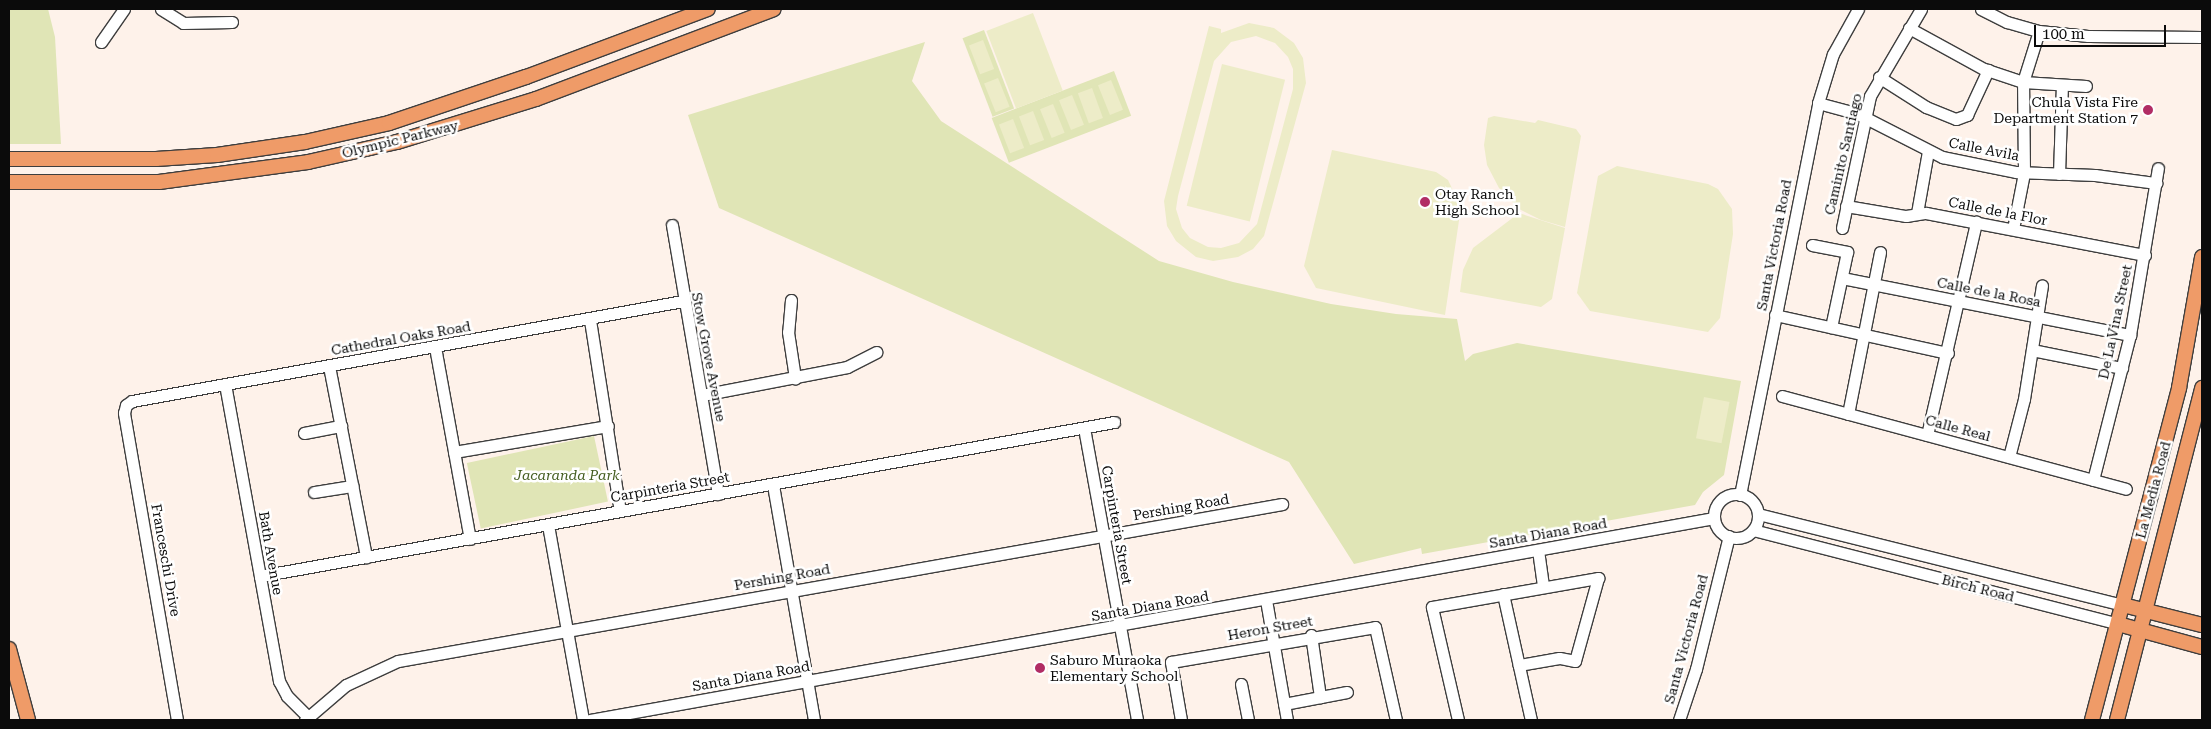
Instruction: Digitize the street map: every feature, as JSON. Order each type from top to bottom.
[{"type":"main road","name":"Olympic Parkway","points":[[9,159],[156,159],[217,155],[305,142],[416,114],[526,78],[708,9]]},
{"type":"main road","name":"Olympic Parkway","points":[[9,182],[159,182],[308,162],[397,142],[536,99],[774,9]]},
{"type":"main road","name":"La Media Road","points":[[2092,720],[2179,388],[2202,257]]},
{"type":"main road","name":"La Media Road","points":[[2117,720],[2202,388]]},
{"type":"main road","name":"Birch Road","points":[[2123,605],[2202,624]]},
{"type":"main road","name":"Birch Road","points":[[2118,624],[2202,647]]},
{"type":"main road","points":[[9,649],[28,720]]},
{"type":"street","points":[[101,42],[124,9]]},
{"type":"street","points":[[161,9],[183,23],[232,22]]},
{"type":"street","name":"Santa Victoria Road","points":[[1740,495],[1818,103],[1832,54],[1858,9]]},
{"type":"street","name":"Caminito Santiago","points":[[1842,228],[1864,116],[1879,77],[1921,9]]},
{"type":"street","points":[[1982,9],[2007,22],[2039,31],[2088,36],[2202,37]]},
{"type":"street","points":[[1909,28],[1988,70],[2023,82],[2086,86]]},
{"type":"street","points":[[2013,230],[2024,172],[2023,82],[2039,31]]},
{"type":"street","points":[[1879,77],[1926,107],[1956,119],[1967,115],[1988,70]]},
{"type":"street","points":[[2059,174],[2062,85]]},
{"type":"street","name":"Calle Avila","points":[[1818,103],[1864,116],[1942,157],[2024,172],[2095,175],[2156,183]]},
{"type":"street","points":[[1917,213],[1928,151]]},
{"type":"street","name":"De La Vina Street","points":[[2093,480],[2130,335],[2145,255],[2158,168]]},
{"type":"street","name":"Calle de la Flor","points":[[1846,206],[1887,214],[1906,216],[1917,213],[1976,222],[2145,255]]},
{"type":"street","points":[[1927,435],[1948,353],[1976,222]]},
{"type":"street","name":"Stow Grove Avenue","points":[[672,225],[683,301],[702,395],[718,494]]},
{"type":"street","points":[[1812,244],[1847,252],[1831,327]]},
{"type":"street","points":[[1848,414],[1880,252]]},
{"type":"street","name":"Calle de la Rosa","points":[[1842,278],[2130,335]]},
{"type":"street","points":[[2009,457],[2024,399],[2042,284]]},
{"type":"street","points":[[791,300],[788,332],[795,378]]},
{"type":"street","name":"Cathedral Oaks Road","points":[[126,405],[132,401],[590,320],[683,301]]},
{"type":"street","points":[[1775,315],[1948,353]]},
{"type":"street","points":[[590,320],[620,511]]},
{"type":"street","points":[[435,347],[470,539]]},
{"type":"street","points":[[2032,350],[2122,368]]},
{"type":"street","points":[[702,395],[847,367],[876,352]]},
{"type":"street","points":[[329,366],[366,557]]},
{"type":"street","name":"Bath Avenue","points":[[225,384],[279,681],[287,696],[307,719]]},
{"type":"street","name":"Calle Real","points":[[1782,396],[2126,489]]},
{"type":"street","name":"Franceschi Drive","points":[[126,405],[124,413],[178,720]]},
{"type":"street","name":"Carpinteria Street","points":[[260,576],[1114,422]]},
{"type":"street","points":[[304,433],[341,426]]},
{"type":"street","points":[[454,452],[608,426]]},
{"type":"street","name":"Carpinteria Street","points":[[1084,428],[1137,720]]},
{"type":"street","points":[[773,485],[814,720]]},
{"type":"street","points":[[314,492],[353,486]]},
{"type":"street","points":[[1740,495],[1752,502],[1758,514],[1753,530],[1742,537],[1729,536],[1719,530],[1714,518],[1721,500],[1740,495]]},
{"type":"street","name":"Pershing Road","points":[[307,719],[346,685],[398,661],[1282,504]]},
{"type":"street","name":"Birch Road","points":[[1758,514],[2123,605]]},
{"type":"street","name":"Santa Diana Road","points":[[590,720],[1120,627],[1714,518]]},
{"type":"street","points":[[548,524],[583,720]]},
{"type":"street","name":"Birch Road","points":[[1753,530],[2118,624]]},
{"type":"street","name":"Santa Victoria Road","points":[[1679,720],[1696,669],[1729,536]]},
{"type":"street","points":[[1891,566],[1895,548]]},
{"type":"street","points":[[1538,550],[1543,587]]},
{"type":"street","points":[[1458,720],[1432,607],[1598,578],[1575,661],[1553,658],[1519,665]]},
{"type":"street","points":[[1503,594],[1531,720]]},
{"type":"street","points":[[1266,600],[1287,720]]},
{"type":"street","name":"Heron Street","points":[[1181,720],[1171,662],[1311,635],[1375,626],[1396,720]]},
{"type":"street","points":[[1311,635],[1320,697]]},
{"type":"street","points":[[1241,684],[1248,720]]},
{"type":"street","points":[[1284,704],[1347,692]]},
{"type":"green space","points":[[9,9],[48,9],[55,37],[61,144],[9,144]]},
{"type":"green space","points":[[1033,13],[1063,90],[1016,108],[986,31]]},
{"type":"green space","points":[[1249,23],[1274,28],[1294,43],[1303,58],[1306,83],[1264,236],[1253,249],[1238,257],[1213,261],[1196,257],[1176,241],[1167,226],[1164,201],[1209,26],[1221,29],[1221,33]],"holes":[[[1256,36],[1275,43],[1288,57],[1293,69],[1293,89],[1257,224],[1239,243],[1221,248],[1208,247],[1190,238],[1182,228],[1176,209],[1214,61],[1231,42]]]},
{"type":"green space","points":[[984,30],[1014,108],[993,117],[963,38]]},
{"type":"green space","points":[[983,40],[994,69],[980,74],[969,45]]},
{"type":"green space","points":[[925,42],[912,81],[941,121],[1159,261],[1233,282],[1331,304],[1396,314],[1457,319],[1465,361],[1473,354],[1517,343],[1741,381],[1724,475],[1703,492],[1695,505],[1422,554],[1421,548],[1354,564],[1289,462],[719,208],[688,115]]},
{"type":"green space","points":[[1222,64],[1285,80],[1250,221],[1187,206]]},
{"type":"green space","points":[[1114,71],[1131,116],[1009,163],[992,118]]},
{"type":"green space","points":[[998,78],[1010,107],[996,112],[984,84]]},
{"type":"green space","points":[[1111,80],[1123,110],[1110,115],[1098,85]]},
{"type":"green space","points":[[1092,88],[1103,118],[1089,123],[1078,93]]},
{"type":"green space","points":[[1072,95],[1084,125],[1071,130],[1059,100]]},
{"type":"green space","points":[[1053,104],[1065,133],[1052,138],[1040,109]]},
{"type":"green space","points":[[1033,111],[1044,140],[1030,145],[1019,116]]},
{"type":"green space","points":[[1494,116],[1535,123],[1538,120],[1576,129],[1581,136],[1565,227],[1541,220],[1519,209],[1499,188],[1487,165],[1484,145],[1488,118]]},
{"type":"green space","points":[[1013,119],[1024,148],[1010,153],[999,124]]},
{"type":"green space","points":[[1332,150],[1436,172],[1448,180],[1461,207],[1445,315],[1316,288],[1304,266]]},
{"type":"green space","points":[[1617,166],[1708,184],[1718,189],[1732,209],[1733,234],[1720,318],[1708,332],[1590,311],[1577,293],[1598,176]]},
{"type":"green space","points":[[1519,213],[1565,228],[1552,299],[1541,307],[1460,292],[1463,270],[1473,248]]},
{"type":"green space","points":[[1704,397],[1730,402],[1722,443],[1696,438]]},
{"type":"green space","name":"Jacaranda Park","points":[[594,436],[608,502],[481,529],[467,463]]},
{"type":"place","name":"Chula Vista Fire Department Station 7","points":[[2148,110]]},
{"type":"place","name":"Otay Ranch High School","points":[[1425,202]]},
{"type":"place","name":"Saburo Muraoka Elementary School","points":[[1040,668]]}]
